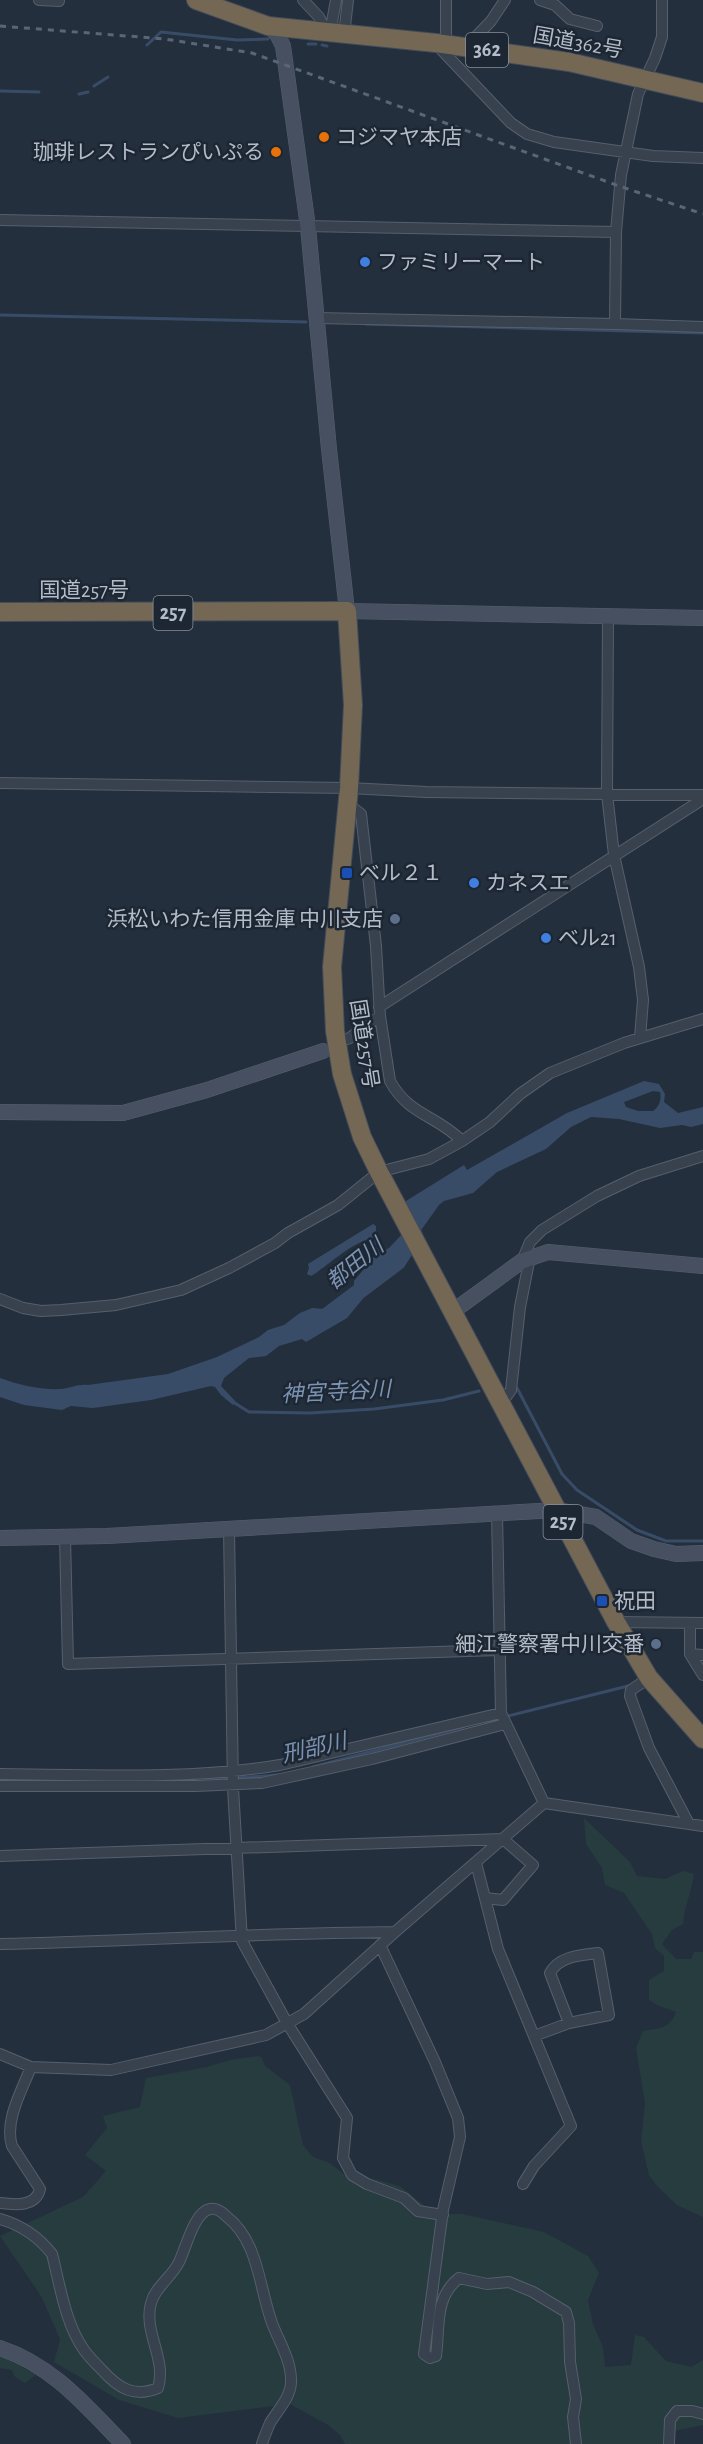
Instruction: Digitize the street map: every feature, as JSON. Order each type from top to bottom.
[{"type":"highway","name":"国道362号","points":[[196,0],[228,5],[268,26],[441,44],[569,62],[703,93]]},
{"type":"highway","name":"国道257号","points":[[0,612],[346,611],[353,705],[348,796],[332,967],[335,1030],[342,1074],[362,1137],[380,1175],[616,1622],[649,1678],[703,1739]]},
{"type":"street","points":[[39,0],[59,1]]},
{"type":"street","points":[[303,0],[334,33]]},
{"type":"street","points":[[334,33],[336,0]]},
{"type":"street","points":[[334,33],[348,0]]},
{"type":"street","points":[[446,0],[441,44],[511,123],[527,134],[554,142],[667,158],[703,158]]},
{"type":"street","points":[[466,47],[491,21],[505,0]]},
{"type":"street","points":[[540,0],[555,5],[570,19],[597,26]]},
{"type":"street","points":[[615,324],[616,232],[625,151],[638,94],[662,37],[662,0]]},
{"type":"street","points":[[268,26],[277,34],[283,46],[308,227],[346,611],[703,618]]},
{"type":"street","points":[[0,220],[616,232]]},
{"type":"street","points":[[316,318],[703,327]]},
{"type":"street","points":[[608,616],[607,794],[614,855],[639,967],[643,1000],[640,1038]]},
{"type":"street","points":[[0,783],[348,796],[426,792],[703,797]]},
{"type":"street","points":[[348,796],[361,814],[376,946],[379,1012],[390,1081],[402,1100],[416,1111],[451,1130],[462,1141]]},
{"type":"street","points":[[348,1039],[379,1012],[703,797]]},
{"type":"street","points":[[0,1299],[23,1308],[41,1311],[116,1305],[181,1290],[229,1269],[275,1244],[288,1233],[338,1204],[380,1175],[429,1159],[462,1141],[490,1122],[520,1094],[550,1073],[640,1038],[703,1019]]},
{"type":"street","points":[[0,1112],[123,1113],[207,1090],[322,1051]]},
{"type":"street","points":[[501,1404],[511,1390],[526,1259],[530,1242],[542,1230],[597,1196],[639,1176],[703,1156]]},
{"type":"street","points":[[452,1312],[526,1259],[548,1252],[703,1266]]},
{"type":"street","points":[[0,1538],[229,1529],[556,1510],[596,1517],[631,1541],[654,1549],[676,1554],[703,1553]]},
{"type":"street","points":[[497,1513],[498,1650],[503,1718],[544,1803]]},
{"type":"street","points":[[229,1529],[233,1777],[242,1941],[287,2023],[347,2118],[343,2158],[352,2175],[367,2184],[404,2198],[418,2211],[443,2215]]},
{"type":"street","points":[[64,1537],[68,1664],[498,1650]]},
{"type":"street","points":[[616,1622],[703,1623]]},
{"type":"street","points":[[690,1623],[690,1654],[703,1675]]},
{"type":"street","points":[[690,1654],[703,1655]]},
{"type":"street","points":[[649,1678],[632,1690],[630,1696],[649,1748],[688,1824]]},
{"type":"street","points":[[0,1774],[295,1777],[503,1718]]},
{"type":"street","points":[[0,1786],[233,1777],[503,1718]]},
{"type":"street","points":[[0,2054],[31,2067],[86,2071],[111,2070],[266,2035],[304,2014],[544,1803],[703,1826]]},
{"type":"street","points":[[0,1856],[503,1839],[533,1865],[503,1900],[485,1898]]},
{"type":"street","points":[[476,1863],[498,1949],[571,2126],[534,2166],[523,2184]]},
{"type":"street","points":[[0,1944],[241,1934],[395,1932]]},
{"type":"street","points":[[380,1945],[402,1988],[458,2118],[460,2136],[443,2215],[424,2354],[430,2358],[436,2356],[443,2298],[448,2287],[459,2278],[487,2284],[509,2282],[533,2292],[566,2312],[576,2399],[573,2417],[576,2444]]},
{"type":"street","points":[[534,2036],[569,2023],[609,2015],[598,1953],[575,1956],[555,1965],[550,1973],[569,2023]]},
{"type":"street","points":[[0,2203],[23,2205],[36,2198],[40,2189],[9,2138],[15,2108],[31,2067]]},
{"type":"street","points":[[0,2219],[28,2230],[46,2246],[52,2254],[70,2323],[84,2349],[111,2380],[125,2391],[136,2392],[158,2388],[162,2372],[152,2336],[149,2314],[151,2301],[178,2264],[198,2218],[210,2209],[218,2210],[232,2221],[240,2230],[250,2249],[265,2292],[272,2325],[286,2354],[291,2381],[290,2393],[269,2425],[261,2444]]},
{"type":"street","points":[[0,2348],[36,2364],[57,2378],[123,2444]]},
{"type":"street","points":[[669,2444],[670,2421],[677,2411],[703,2414]]},
{"type":"green space","points":[[584,1818],[630,1862],[637,1876],[665,1879],[683,1871],[694,1874],[683,1924],[672,1930],[662,1944],[676,1959],[691,1959],[694,1952],[703,1952],[703,2217],[677,2205],[649,2175],[641,2142],[645,2103],[636,2048],[643,2031],[667,2025],[676,2012],[649,2000],[649,1980],[664,1971],[664,1956],[655,1948],[652,1934],[624,1893],[605,1885],[602,1868],[586,1844]]},
{"type":"green space","points":[[258,2056],[262,2058],[265,2066],[290,2085],[303,2145],[313,2157],[330,2163],[345,2175],[370,2178],[400,2186],[435,2214],[462,2214],[544,2232],[588,2256],[599,2273],[588,2300],[593,2324],[603,2347],[605,2367],[631,2365],[635,2335],[644,2337],[666,2361],[691,2367],[703,2360],[703,2425],[674,2431],[663,2444],[345,2444],[340,2435],[328,2425],[290,2404],[178,2418],[119,2400],[54,2362],[60,2339],[41,2296],[0,2236],[83,2197],[106,2171],[85,2155],[107,2128],[103,2116],[140,2107],[146,2078]]},
{"type":"green space","points":[[0,2356],[36,2375],[25,2383],[14,2376],[12,2370],[0,2368]]},
{"type":"water","points":[[644,1081],[659,1084],[665,1094],[664,1102],[678,1113],[703,1107],[703,1124],[691,1127],[682,1125],[660,1128],[619,1119],[591,1117],[571,1127],[546,1149],[497,1172],[473,1193],[444,1201],[407,1250],[395,1260],[347,1318],[306,1342],[302,1339],[279,1346],[266,1356],[249,1358],[224,1378],[221,1386],[236,1402],[233,1405],[215,1387],[211,1386],[151,1400],[93,1408],[71,1406],[62,1410],[24,1405],[0,1397],[0,1378],[45,1389],[61,1389],[168,1374],[217,1357],[259,1337],[268,1330],[284,1325],[300,1313],[312,1308],[336,1310],[354,1286],[354,1281],[378,1252],[374,1246],[374,1238],[357,1244],[311,1276],[307,1274],[308,1264],[373,1224],[376,1226],[376,1246],[381,1252],[389,1248],[405,1231],[406,1201],[464,1165],[467,1170],[567,1113]],"holes":[[[653,1091],[660,1092],[660,1103],[653,1111],[638,1111],[626,1107],[624,1102]]]},
{"type":"waterway","points":[[147,45],[161,32],[237,40],[268,39]]},
{"type":"waterway","points":[[308,44],[316,44]]},
{"type":"waterway","points":[[322,45],[327,46]]},
{"type":"waterway","points":[[94,86],[108,77]]},
{"type":"waterway","points":[[0,91],[39,92]]},
{"type":"waterway","points":[[79,94],[88,92]]},
{"type":"waterway","points":[[0,315],[306,322]]},
{"type":"waterway","points":[[366,324],[703,333]]},
{"type":"waterway","name":"都田川","points":[[317,1323],[398,1262],[415,1235]]},
{"type":"waterway","name":"神宮寺谷川","points":[[517,1388],[562,1474],[577,1490],[637,1530],[666,1541],[703,1541]]},
{"type":"waterway","name":"神宮寺谷川","points":[[233,1402],[249,1412],[310,1413],[374,1409],[443,1400],[479,1391]]},
{"type":"waterway","name":"刑部川","points":[[504,1717],[628,1686]]},
{"type":"waterway","name":"刑部川","points":[[313,1767],[463,1727]]},
{"type":"waterway","name":"刑部川","points":[[236,1778],[277,1775]]},
{"type":"waterway","name":"刑部川","points":[[203,1778],[229,1778]]},
{"type":"waterway","name":"刑部川","points":[[0,1780],[25,1781]]},
{"type":"waterway","name":"刑部川","points":[[38,1781],[70,1780]]},
{"type":"railway","points":[[0,26],[165,39],[252,53],[619,186],[703,214]]},
{"type":"place","name":"コジマヤ本店","points":[[324,137]]},
{"type":"place","name":"珈琲レストランぴいぷる","points":[[276,152]]},
{"type":"place","name":"ファミリーマート","points":[[365,262]]},
{"type":"place","name":"ベル２１","points":[[347,873]]},
{"type":"place","name":"カネスエ","points":[[474,883]]},
{"type":"place","name":"浜松いわた信用金庫 中川支店","points":[[395,919]]},
{"type":"place","name":"ベル21","points":[[546,938]]},
{"type":"place","name":"祝田","points":[[602,1601]]},
{"type":"place","name":"細江警察署中川交番","points":[[656,1644]]}]
